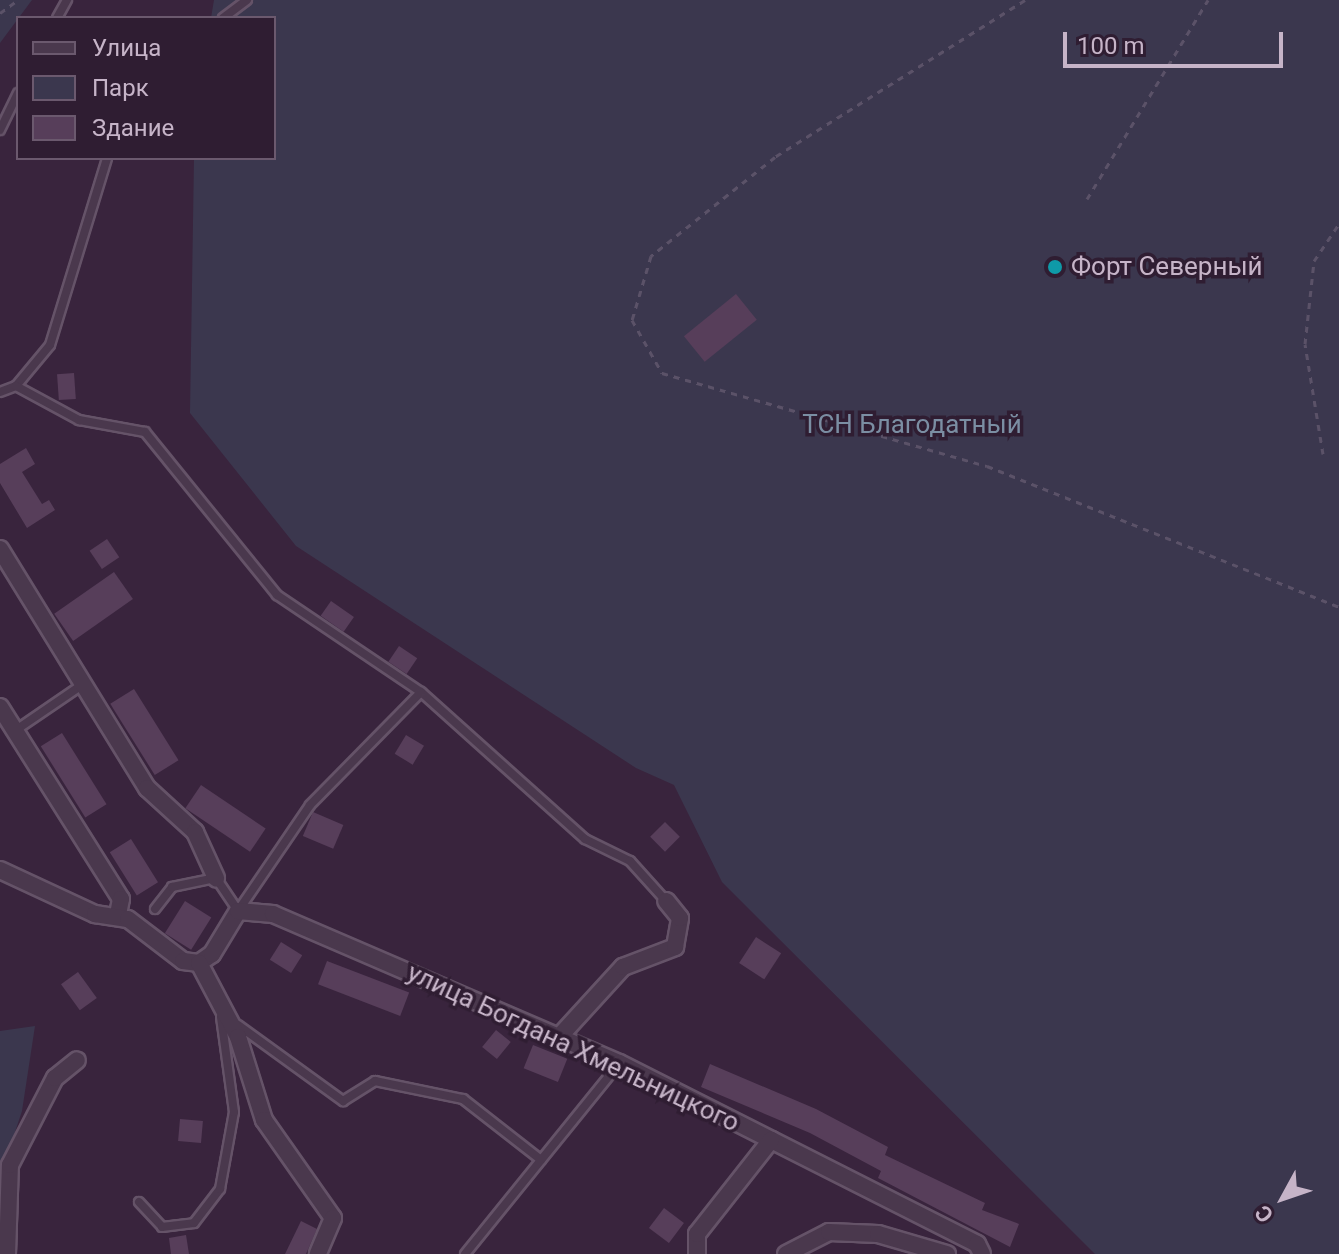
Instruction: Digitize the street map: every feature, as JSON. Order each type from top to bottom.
[{"type":"street","points":[[0,549],[147,788],[195,832],[216,878]]},
{"type":"street","points":[[0,707],[121,899],[118,914]]},
{"type":"street","points":[[0,870],[95,914],[118,914],[183,961],[199,963]]},
{"type":"street","points":[[559,1037],[623,967],[675,947],[680,918],[666,901]]},
{"type":"street","points":[[199,963],[238,911]]},
{"type":"street","name":"улица Богдана Хмельницкого","points":[[238,911],[273,914],[619,1063],[771,1140],[975,1251]]},
{"type":"street","points":[[199,963],[238,1037],[264,1120],[333,1218],[318,1254]]},
{"type":"street","points":[[7,1254],[10,1165],[55,1078],[77,1060]]},
{"type":"street","points":[[697,1254],[697,1234],[771,1140]]},
{"type":"street","points":[[786,1254],[829,1232],[878,1234],[947,1254]]},
{"type":"lane","points":[[226,16],[247,0]]},
{"type":"lane","points":[[0,130],[16,97]]},
{"type":"lane","points":[[0,392],[16,386],[50,345],[106,160]]},
{"type":"lane","points":[[16,386],[79,420],[145,432],[277,595],[421,692],[585,839],[630,861],[666,901]]},
{"type":"lane","points":[[16,730],[82,685]]},
{"type":"lane","points":[[155,909],[172,887],[216,878],[238,911],[310,805],[421,692]]},
{"type":"lane","points":[[218,1004],[260,1047],[343,1101],[375,1081],[463,1099],[541,1160]]},
{"type":"lane","points":[[139,1202],[162,1227],[194,1223],[220,1189],[234,1112],[218,1004]]},
{"type":"lane","points":[[465,1254],[619,1063]]},
{"type":"path","points":[[0,13],[18,0]]},
{"type":"path","points":[[1025,0],[775,157],[651,256],[632,320],[662,373],[987,466],[1339,607]]},
{"type":"path","points":[[1087,199],[1208,0]]},
{"type":"path","points":[[1323,454],[1305,344],[1314,261],[1339,224]]},
{"type":"green space","points":[[0,0],[32,0],[20,16],[16,16],[16,22],[0,43]]},
{"type":"green space","name":"ТСН Благодатный","points":[[214,0],[1339,0],[1339,1254],[1095,1254],[722,882],[674,785],[636,768],[296,546],[190,413],[194,160],[276,160],[276,16],[211,16]]},
{"type":"green space","points":[[35,1026],[22,1111],[0,1177],[0,1031]]},
{"type":"building","points":[[736,294],[757,320],[705,362],[684,336]]},
{"type":"building","points":[[74,373],[76,399],[59,400],[57,374]]},
{"type":"building","points":[[26,448],[35,464],[22,472],[42,504],[49,500],[55,510],[27,528],[0,483],[0,464]]},
{"type":"building","points":[[107,539],[119,557],[102,569],[90,551]]},
{"type":"building","points":[[114,572],[133,599],[73,641],[54,614]]},
{"type":"building","points":[[331,601],[354,617],[344,632],[321,616]]},
{"type":"building","points":[[399,646],[417,658],[407,674],[388,662]]},
{"type":"building","points":[[134,689],[179,760],[155,775],[110,704]]},
{"type":"building","points":[[62,733],[107,804],[85,817],[41,746]]},
{"type":"building","points":[[406,735],[424,746],[413,765],[395,754]]},
{"type":"building","points":[[201,785],[266,829],[250,852],[185,808]]},
{"type":"building","points":[[313,812],[343,825],[333,849],[303,836]]},
{"type":"building","points":[[665,822],[680,837],[665,852],[650,837]]},
{"type":"building","points":[[131,839],[158,882],[137,895],[110,852]]},
{"type":"building","points":[[185,901],[211,917],[191,950],[165,933]]},
{"type":"building","points":[[756,937],[781,953],[764,979],[739,963]]},
{"type":"building","points":[[281,942],[302,955],[291,973],[270,960]]},
{"type":"building","points":[[327,961],[409,993],[400,1016],[318,984]]},
{"type":"building","points":[[78,972],[97,998],[80,1010],[61,984]]},
{"type":"building","points":[[496,1030],[511,1042],[497,1059],[482,1047]]},
{"type":"building","points":[[533,1045],[567,1059],[558,1082],[524,1068]]},
{"type":"building","points":[[710,1064],[816,1109],[888,1147],[885,1155],[985,1203],[982,1210],[1019,1224],[1010,1247],[878,1178],[881,1171],[810,1133],[701,1087]]},
{"type":"building","points":[[180,1119],[203,1121],[201,1143],[178,1141]]},
{"type":"building","points":[[664,1208],[684,1223],[669,1243],[649,1228]]},
{"type":"building","points":[[301,1221],[317,1229],[306,1254],[285,1254]]},
{"type":"building","points":[[186,1235],[189,1254],[171,1254],[169,1238]]},
{"type":"place","name":"Форт Северный","points":[[1055,267]]}]
